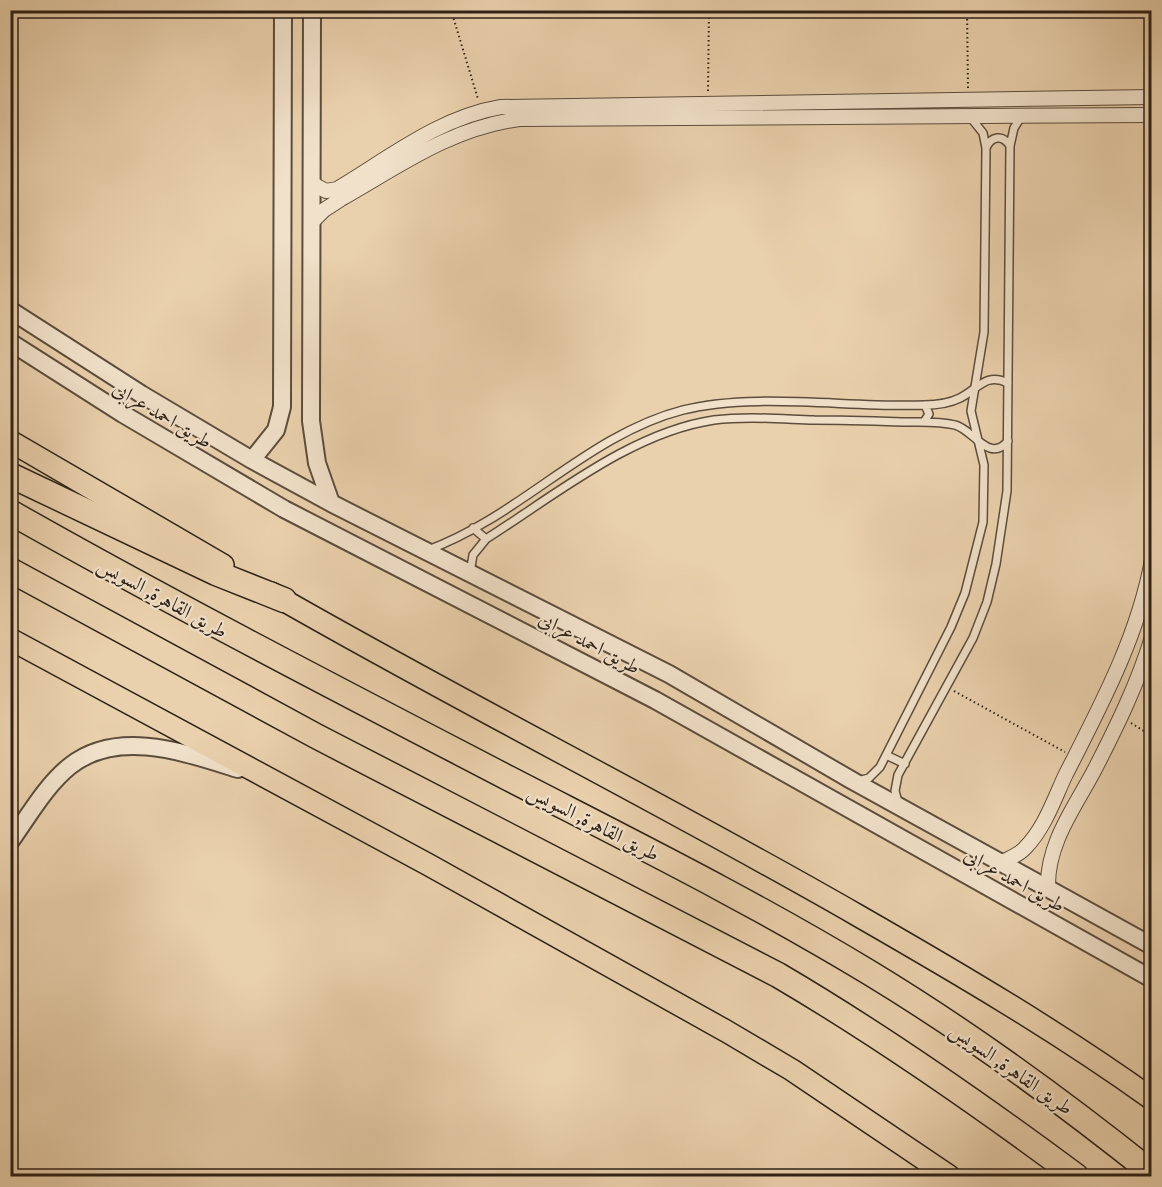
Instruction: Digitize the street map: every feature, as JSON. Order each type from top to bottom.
[{"type":"highway","points":[[10,441],[284,600],[751,855],[972,980],[1044,1024],[1152,1099]]},
{"type":"highway","points":[[10,475],[216,573],[284,600]]},
{"type":"highway","name":"طريق القاهرة, السويس","points":[[10,512],[264,652],[782,922],[870,973],[970,1037],[1067,1106],[1152,1173]]},
{"type":"highway","points":[[10,570],[316,736],[778,975],[896,1047],[1076,1176]]},
{"type":"highway","points":[[10,639],[429,865],[726,1031],[792,1070],[949,1176]]},
{"type":"highway","points":[[1048,1156],[1063,1176]]},
{"type":"street","points":[[252,460],[270,440],[280,419],[283,351],[283,10]]},
{"type":"street","points":[[312,10],[310,351],[314,449],[331,503]]},
{"type":"street","points":[[311,183],[326,191],[338,189],[439,126],[482,110],[521,106],[1148,98],[1148,114],[519,119],[494,123],[450,137],[332,205],[312,222]]},
{"type":"street","name":"طريق احمد عرابى","points":[[10,310],[141,394],[252,460],[331,503],[669,674],[852,781],[1152,946]]},
{"type":"street","points":[[14,344],[33,324]]},
{"type":"street","name":"طريق احمد عرابى","points":[[14,344],[132,419],[284,509],[655,700],[1152,979]]},
{"type":"street","points":[[283,351],[310,351]]},
{"type":"street","points":[[1002,862],[1025,848],[1040,828],[1075,758],[1119,665],[1147,588],[1151,563]]},
{"type":"street","points":[[1048,887],[1049,860],[1058,837],[1121,717],[1152,637]]},
{"type":"street","points":[[655,700],[669,674]]},
{"type":"street","points":[[10,842],[57,779],[70,766],[102,750],[138,746],[165,750],[191,755],[267,779]]},
{"type":"street","points":[[1040,828],[1058,837]]},
{"type":"lane","points":[[852,781],[861,781],[876,773],[951,627],[973,567],[983,522],[985,478],[971,411],[984,332],[986,148],[979,126],[966,115]]},
{"type":"lane","points":[[900,807],[896,783],[973,638],[987,602],[996,564],[1006,491],[1008,441],[1010,146],[1014,128],[1023,115]]},
{"type":"lane","points":[[986,148],[990,141],[997,138],[1005,139],[1010,146]]},
{"type":"lane","points":[[426,551],[473,528],[621,436],[682,410],[715,404],[748,403],[925,405],[961,398],[990,379],[1008,383]]},
{"type":"lane","points":[[924,422],[929,414],[925,405]]},
{"type":"lane","points":[[470,573],[473,555],[486,539],[625,451],[653,437],[684,426],[747,418],[924,422],[957,425],[969,431],[985,447],[994,449],[1004,446],[1008,441]]},
{"type":"lane","points":[[473,528],[486,539]]},
{"type":"lane","points":[[886,755],[905,764]]},
{"type":"path","points":[[451,10],[482,110]]},
{"type":"path","points":[[708,103],[709,10]]},
{"type":"path","points":[[967,10],[969,100]]},
{"type":"path","points":[[946,687],[1075,758]]},
{"type":"path","points":[[1121,717],[1152,736]]}]
